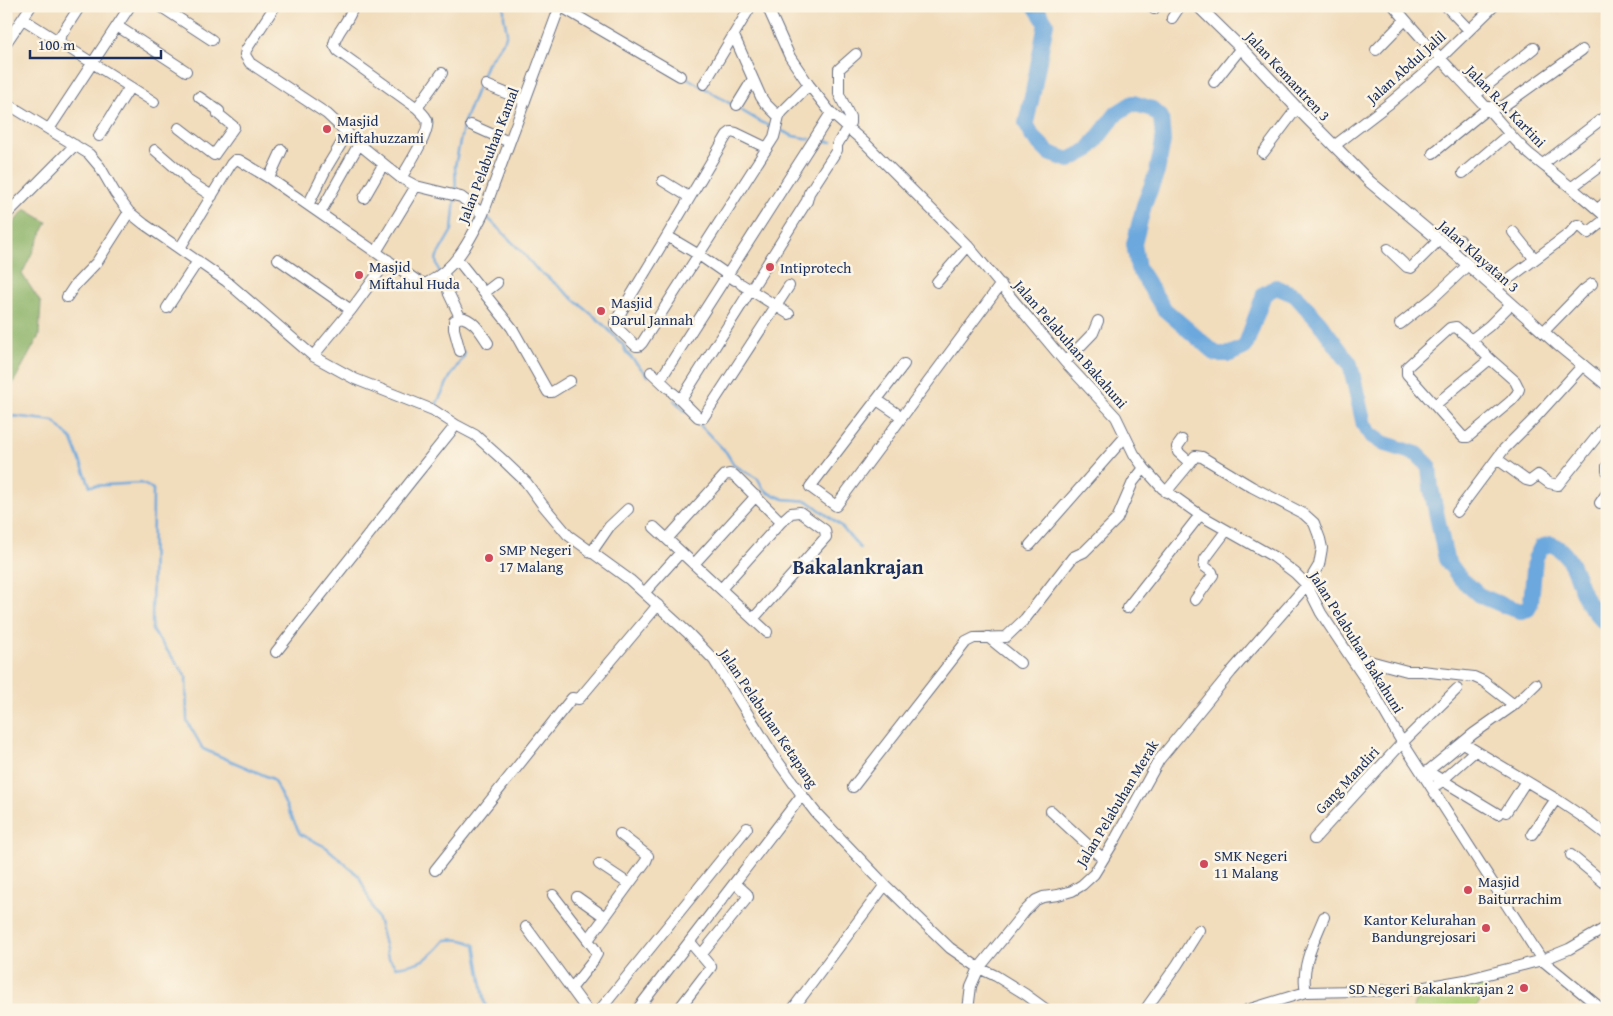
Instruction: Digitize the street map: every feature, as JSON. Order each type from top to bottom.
[{"type":"street","points":[[6,43],[31,6]]},
{"type":"street","points":[[58,40],[80,6]]},
{"type":"street","points":[[50,129],[130,6]]},
{"type":"street","points":[[160,6],[212,40]]},
{"type":"street","points":[[275,6],[246,50],[246,59],[260,71],[327,114],[347,134],[401,178],[416,186],[458,196],[483,214]]},
{"type":"street","points":[[353,6],[346,22],[336,36],[334,44],[338,51],[417,108],[427,120],[428,126],[421,145],[401,178]]},
{"type":"street","points":[[560,6],[680,76]]},
{"type":"street","name":"Jalan Pelabuhan Kamal","points":[[388,260],[425,284],[444,273],[458,259],[483,214],[560,6]]},
{"type":"street","points":[[704,84],[752,6]]},
{"type":"street","name":"Jalan Pelabuhan Bakahuni","points":[[767,6],[790,58],[830,113],[871,149],[968,246],[1065,362],[1116,417],[1125,437],[1144,468],[1166,492],[1226,531],[1274,557],[1295,572],[1307,586],[1321,612],[1351,656],[1403,742],[1425,773],[1433,789],[1542,960],[1603,1010]]},
{"type":"street","points":[[1172,18],[1180,6]]},
{"type":"street","name":"Jalan Kemantren 3","points":[[1198,6],[1241,48],[1334,146]]},
{"type":"street","name":"Jalan R.A. Kartini","points":[[1394,6],[1488,108],[1509,134],[1533,157],[1572,187],[1607,218]]},
{"type":"street","points":[[1446,6],[1469,30]]},
{"type":"street","name":"Jalan Abdul Jalil","points":[[1334,146],[1390,103],[1441,59],[1494,6]]},
{"type":"street","points":[[22,19],[154,102]]},
{"type":"street","points":[[1376,50],[1405,20]]},
{"type":"street","points":[[117,26],[186,71]]},
{"type":"street","points":[[734,36],[764,103],[779,117]]},
{"type":"street","points":[[1214,82],[1241,48]]},
{"type":"street","points":[[1475,96],[1534,48]]},
{"type":"street","points":[[1433,153],[1488,108],[1494,106],[1502,107],[1582,50]]},
{"type":"street","points":[[674,393],[750,290],[837,150],[837,145],[850,123],[850,118],[840,94],[838,73],[841,67],[856,54]]},
{"type":"street","points":[[417,108],[442,73]]},
{"type":"street","points":[[736,105],[753,79]]},
{"type":"street","points":[[486,85],[525,101]]},
{"type":"street","points":[[767,148],[736,133],[731,132],[727,135],[615,323],[617,328],[636,346],[642,343],[699,255],[774,137],[779,117],[808,85]]},
{"type":"street","points":[[99,136],[130,88]]},
{"type":"street","points":[[179,128],[214,156],[234,127],[218,114],[219,111],[199,97]]},
{"type":"street","name":"Jalan Pelabuhan Ketapang","points":[[7,104],[88,154],[100,167],[129,212],[226,280],[312,356],[355,379],[433,410],[475,435],[504,460],[526,482],[562,528],[591,553],[622,573],[645,592],[720,667],[774,756],[802,795],[816,813],[885,885],[950,948],[978,968],[996,976],[1047,1010]]},
{"type":"street","points":[[1263,153],[1297,108]]},
{"type":"street","points":[[660,380],[734,280],[830,113]]},
{"type":"street","points":[[1543,164],[1607,115]]},
{"type":"street","points":[[471,126],[509,142]]},
{"type":"street","points":[[308,205],[327,167],[347,134]]},
{"type":"street","points":[[1464,173],[1509,134]]},
{"type":"street","points":[[320,213],[359,144]]},
{"type":"street","points":[[6,215],[75,145]]},
{"type":"street","name":"Jalan Klayatan 3","points":[[1334,146],[1380,191],[1607,385]]},
{"type":"street","points":[[155,150],[185,176],[187,180],[212,196]]},
{"type":"street","points":[[219,150],[269,178],[388,260],[351,310],[312,356]]},
{"type":"street","points":[[269,178],[282,150]]},
{"type":"street","points":[[180,248],[235,160]]},
{"type":"street","points":[[1572,187],[1607,161]]},
{"type":"street","points":[[364,198],[383,165]]},
{"type":"street","points":[[662,181],[690,197]]},
{"type":"street","points":[[376,252],[416,186]]},
{"type":"street","points":[[1598,209],[1607,201]]},
{"type":"street","points":[[67,297],[75,285],[97,262],[129,212]]},
{"type":"street","points":[[1495,289],[1534,258],[1570,233],[1577,225],[1588,233],[1607,218]]},
{"type":"street","points":[[1513,232],[1534,258]]},
{"type":"street","points":[[667,236],[789,314]]},
{"type":"street","points":[[1388,249],[1407,267],[1411,268],[1439,240]]},
{"type":"street","points":[[1450,249],[1460,240]]},
{"type":"street","points":[[938,282],[968,246]]},
{"type":"street","points":[[458,259],[512,328],[548,392],[552,392],[570,381]]},
{"type":"street","points":[[278,260],[351,310]]},
{"type":"street","points":[[167,308],[198,261]]},
{"type":"street","points":[[1400,324],[1434,297],[1468,265]]},
{"type":"street","points":[[444,273],[458,319],[454,329],[460,351]]},
{"type":"street","points":[[484,293],[497,282]]},
{"type":"street","points":[[904,364],[810,487],[836,506],[1001,284]]},
{"type":"street","points":[[1547,328],[1592,284]]},
{"type":"street","points":[[651,372],[698,417],[703,418],[789,286]]},
{"type":"street","points":[[1471,340],[1489,326],[1511,304]]},
{"type":"street","points":[[458,319],[468,319],[488,343]]},
{"type":"street","points":[[1065,362],[1093,333],[1098,321]]},
{"type":"street","points":[[1456,327],[1471,340],[1490,359],[1516,380],[1519,389],[1511,400],[1468,437],[1463,437],[1407,374],[1407,367],[1450,328],[1456,327]]},
{"type":"street","points":[[1435,405],[1490,359]]},
{"type":"street","points":[[1457,512],[1504,449],[1534,419],[1582,365]]},
{"type":"street","points":[[877,400],[902,417]]},
{"type":"street","points":[[1498,459],[1526,480],[1530,481],[1538,475],[1550,483],[1558,485],[1607,424]]},
{"type":"street","points":[[276,652],[456,425]]},
{"type":"street","points":[[1030,545],[1125,437]]},
{"type":"street","points":[[1166,492],[1190,462],[1178,452],[1177,447],[1182,440]]},
{"type":"street","name":"Jalan Pelabuhan Merak","points":[[968,1010],[970,986],[978,968],[1036,900],[1043,897],[1058,896],[1078,888],[1094,874],[1158,760],[1307,586],[1319,565],[1322,548],[1314,523],[1304,514],[1252,487],[1202,457],[1195,456],[1190,462]]},
{"type":"street","points":[[1607,466],[1607,471]]},
{"type":"street","points":[[853,787],[966,642],[974,638],[1006,637],[1025,619],[1073,557],[1084,552],[1117,519],[1133,482],[1144,468]]},
{"type":"street","points":[[667,539],[729,474],[734,475],[781,522]]},
{"type":"street","points":[[1600,503],[1607,493]]},
{"type":"street","points":[[694,564],[756,496]]},
{"type":"street","points":[[591,553],[609,528],[628,509]]},
{"type":"street","points":[[720,589],[781,522],[791,514],[800,512],[825,530],[826,537],[753,619]]},
{"type":"street","points":[[1127,608],[1200,515]]},
{"type":"street","points":[[654,527],[767,632]]},
{"type":"street","points":[[1194,600],[1213,576],[1212,572],[1204,566],[1205,559],[1226,531]]},
{"type":"street","points":[[645,592],[681,552]]},
{"type":"street","points":[[435,870],[572,698],[579,699],[658,605]]},
{"type":"street","points":[[988,637],[1020,663]]},
{"type":"street","points":[[1351,656],[1407,671],[1474,677],[1483,681],[1514,705]]},
{"type":"street","points":[[1526,781],[1502,813],[1443,780],[1425,773],[1473,734],[1514,705],[1536,684]]},
{"type":"street","name":"Gang Mandiri","points":[[1314,839],[1403,742],[1457,689]]},
{"type":"street","points":[[1433,789],[1470,748],[1556,799],[1607,835]]},
{"type":"street","points":[[637,1010],[802,795]]},
{"type":"street","points":[[1532,834],[1556,799]]},
{"type":"street","points":[[1051,810],[1103,859]]},
{"type":"street","points":[[600,1010],[746,828]]},
{"type":"street","points":[[588,940],[648,856],[620,834]]},
{"type":"street","points":[[1570,855],[1607,884]]},
{"type":"street","points":[[599,864],[629,884]]},
{"type":"street","points":[[701,955],[748,896],[735,883]]},
{"type":"street","points":[[792,1010],[885,885]]},
{"type":"street","points":[[554,895],[597,954],[572,989]]},
{"type":"street","points":[[577,897],[605,917]]},
{"type":"street","points":[[1306,992],[1305,972],[1308,958],[1324,917]]},
{"type":"street","points":[[526,927],[588,1010]]},
{"type":"street","points":[[1246,1010],[1306,992],[1408,990],[1465,980],[1542,960],[1569,949],[1607,927]]},
{"type":"street","points":[[1145,1010],[1199,930]]},
{"type":"street","points":[[678,1010],[710,967],[690,942]]},
{"type":"green space","points":[[25,209],[47,222],[22,274],[41,303],[39,336],[6,396],[6,232]]},
{"type":"green space","points":[[1482,982],[1485,994],[1474,1010],[1412,1010],[1420,994]]},
{"type":"waterway","points":[[456,192],[455,166],[464,122],[487,64],[505,39],[507,32],[504,6]]},
{"type":"waterway","points":[[1035,6],[1046,23],[1026,123],[1032,136],[1049,153],[1069,160],[1088,150],[1117,113],[1133,103],[1152,109],[1161,117],[1163,141],[1157,172],[1144,205],[1134,244],[1138,268],[1164,309],[1216,354],[1230,354],[1245,347],[1264,294],[1276,287],[1295,295],[1319,322],[1350,364],[1364,425],[1371,435],[1383,443],[1417,454],[1429,466],[1431,488],[1446,559],[1460,578],[1479,595],[1521,611],[1528,609],[1531,602],[1535,559],[1541,547],[1551,544],[1559,549],[1570,562],[1589,605],[1607,625]]},
{"type":"waterway","points":[[684,76],[773,128]]},
{"type":"waterway","points":[[782,131],[793,136],[810,139]]},
{"type":"waterway","points":[[818,140],[832,142]]},
{"type":"waterway","points":[[439,271],[436,261],[437,256],[452,230],[455,197]]},
{"type":"waterway","points":[[486,216],[539,272],[601,322],[648,376]]},
{"type":"waterway","points":[[436,405],[450,377],[464,356],[464,352]]},
{"type":"waterway","points":[[674,400],[686,412]]},
{"type":"waterway","points":[[6,423],[13,416],[54,421],[72,440],[90,486],[141,483],[153,489],[152,630],[186,676],[187,721],[203,749],[273,779],[300,834],[326,847],[359,876],[379,922],[388,957],[396,967],[424,960],[445,940],[461,940],[475,945],[486,1010]]},
{"type":"waterway","points":[[694,419],[726,452],[734,465],[758,479],[763,488],[769,493],[784,499],[808,501],[840,525],[860,548]]},
{"type":"place","name":"Masjid Miftahuzzami","points":[[327,129]]},
{"type":"place","name":"Intiprotech","points":[[770,267]]},
{"type":"place","name":"Masjid Miftahul Huda","points":[[359,275]]},
{"type":"place","name":"Masjid Darul Jannah","points":[[601,311]]},
{"type":"place","name":"SMP Negeri 17 Malang","points":[[489,558]]},
{"type":"place","name":"SMK Negeri 11 Malang","points":[[1204,864]]},
{"type":"place","name":"Masjid Baiturrachim","points":[[1468,890]]},
{"type":"place","name":"Kantor Kelurahan Bandungrejosari","points":[[1486,928]]},
{"type":"place","name":"SD Negeri Bakalankrajan 2","points":[[1524,988]]},
{"type":"district","name":"Bakalankrajan","points":[[858,566]]}]
